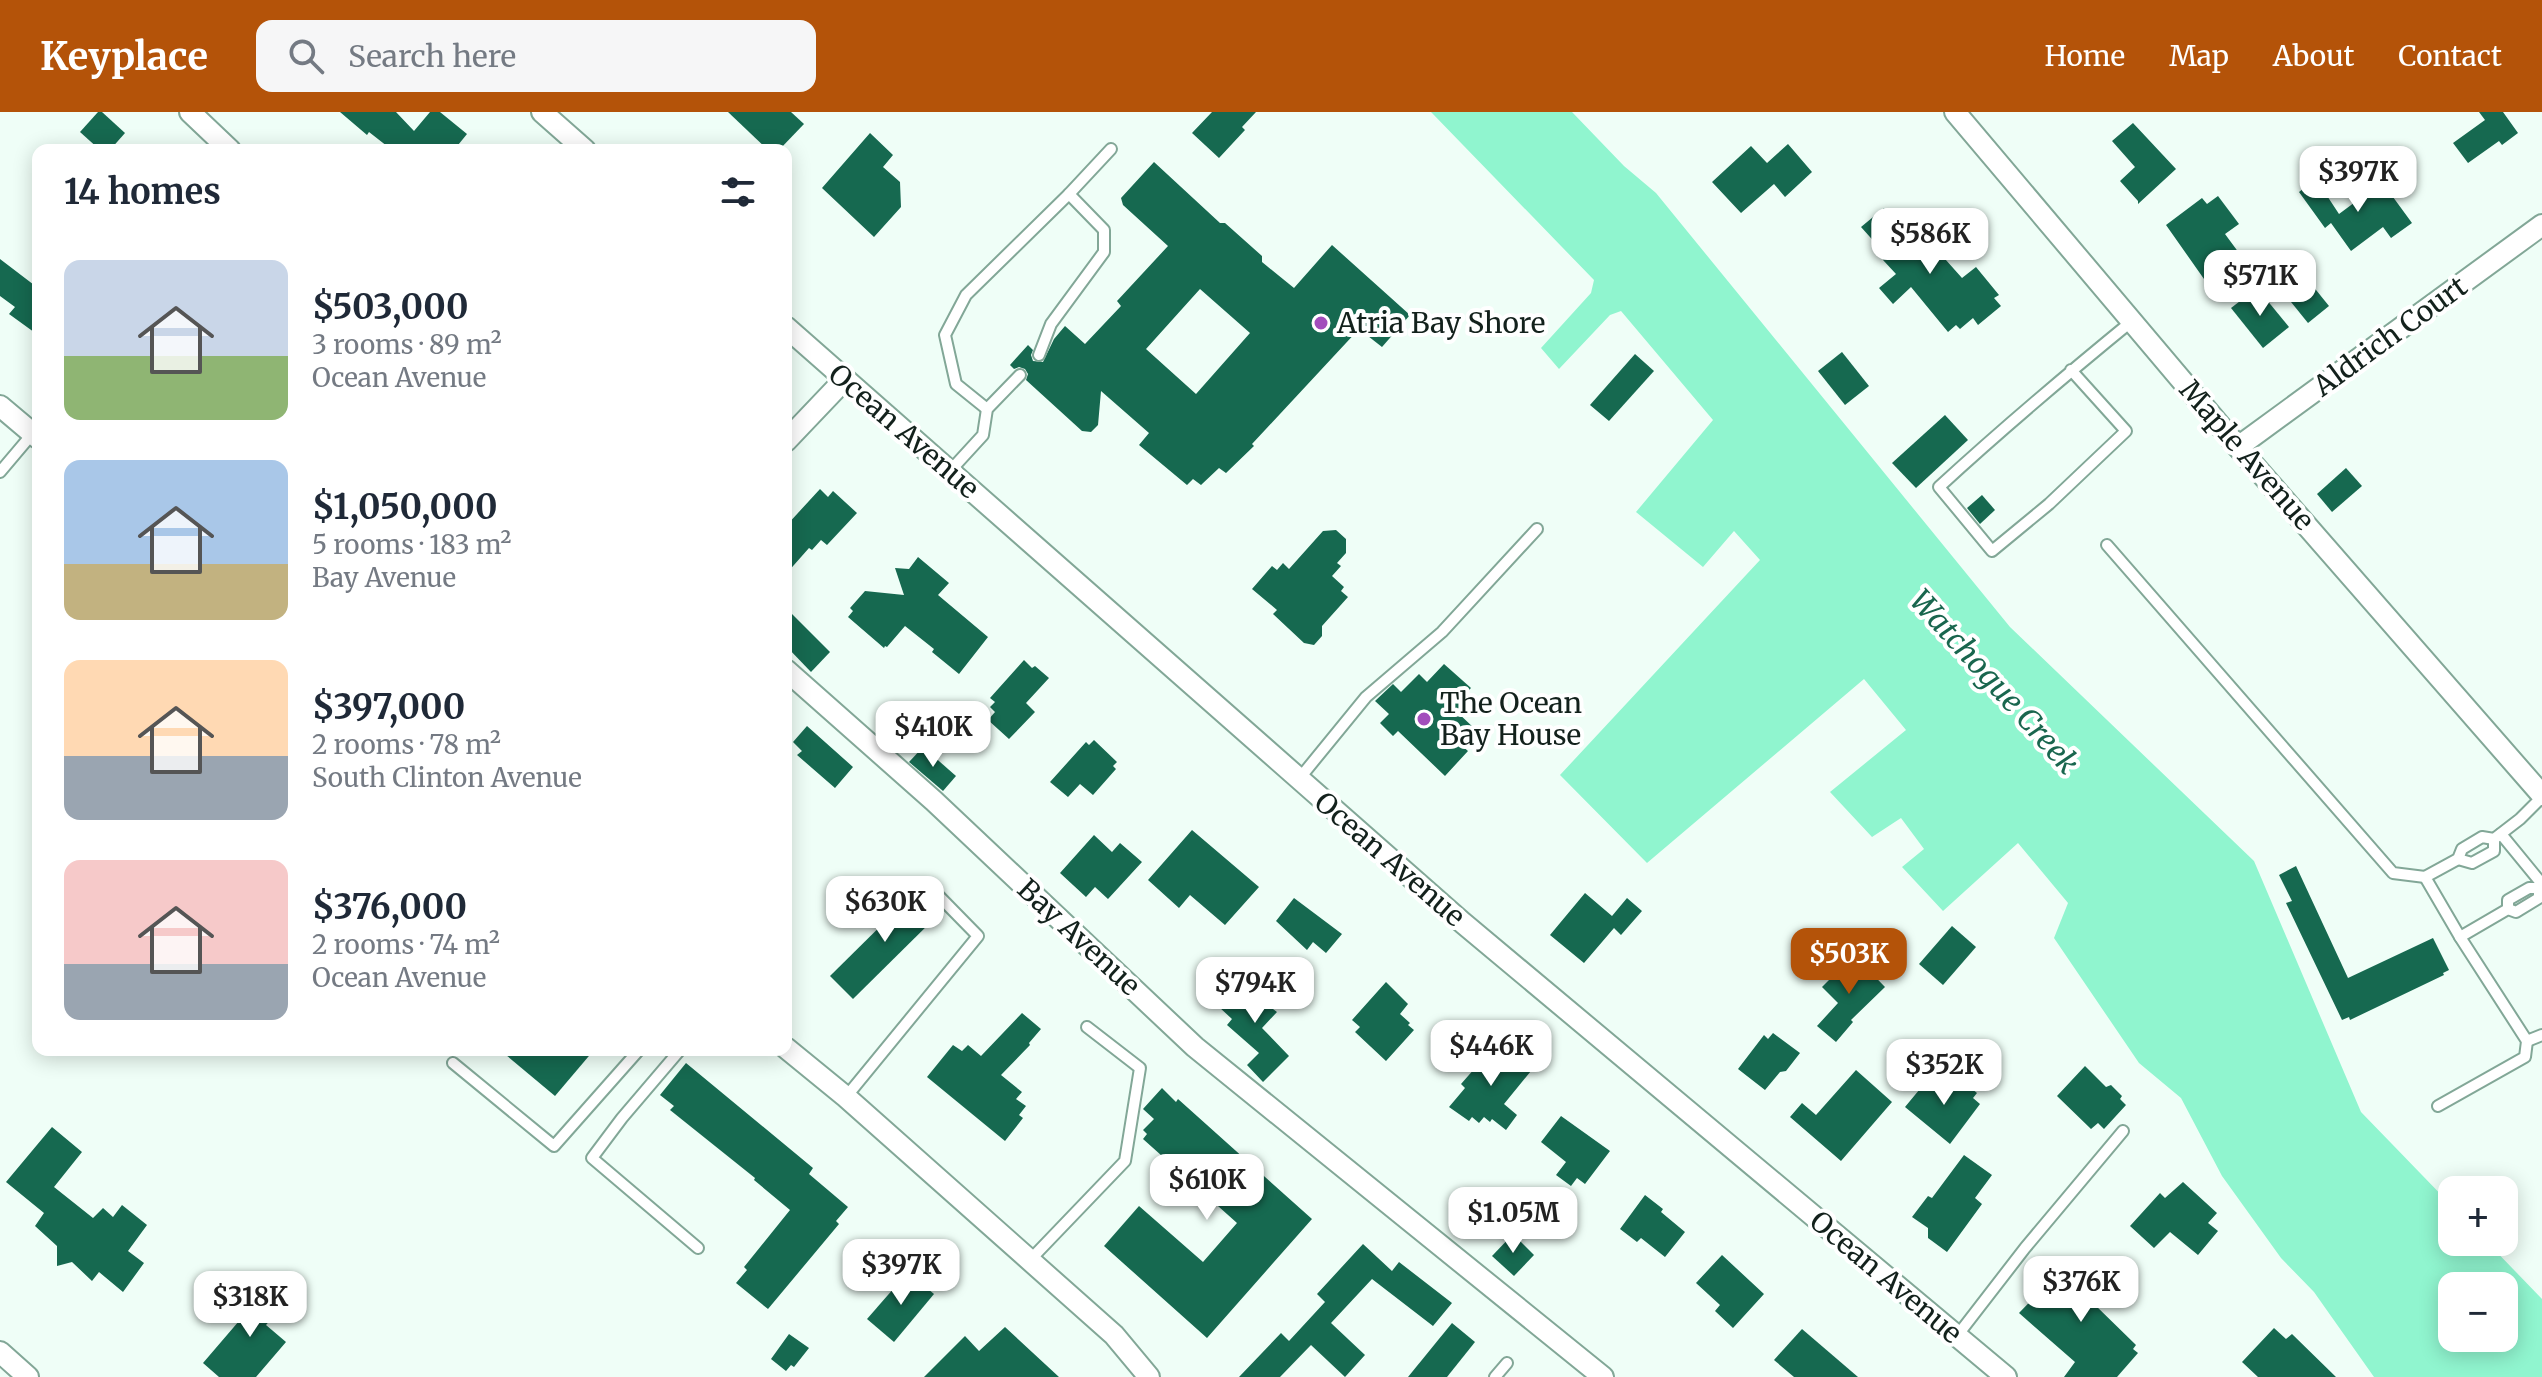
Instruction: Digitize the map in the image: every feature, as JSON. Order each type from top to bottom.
[{"type":"street","points":[[190,112],[224,144]]},
{"type":"street","points":[[542,112],[578,144]]},
{"type":"street","name":"Maple Avenue","points":[[1955,112],[2238,447],[2542,796]]},
{"type":"street","name":"Aldrich Court","points":[[2238,447],[2542,225]]},
{"type":"street","name":"Ocean Avenue","points":[[792,332],[1463,923],[2006,1377]]},
{"type":"street","points":[[792,435],[845,379]]},
{"type":"street","points":[[0,406],[32,433]]},
{"type":"street","name":"Bay Avenue","points":[[792,675],[934,801],[1195,1047],[1603,1377]]},
{"type":"street","points":[[792,1053],[1031,1259],[1114,1335],[1140,1374]]},
{"type":"street","points":[[0,1352],[28,1377]]},
{"type":"lane","points":[[987,409],[956,384],[945,335],[966,295],[1111,149]]},
{"type":"lane","points":[[1039,355],[1051,324],[1104,252],[1104,230],[1069,194]]},
{"type":"lane","points":[[2071,370],[2126,431],[2049,504],[1992,551],[1939,487],[2071,370],[2132,321]]},
{"type":"lane","points":[[950,471],[983,435],[987,409],[1020,375]]},
{"type":"lane","points":[[0,472],[32,440]]},
{"type":"lane","points":[[1299,779],[1366,697],[1442,632],[1537,529]]},
{"type":"lane","points":[[2107,545],[2393,873],[2425,877],[2458,859],[2462,849],[2482,837],[2498,837],[2541,886],[2539,898],[2516,912],[2508,909],[2460,937]]},
{"type":"lane","points":[[2458,859],[2472,863],[2494,851],[2498,837],[2542,796]]},
{"type":"lane","points":[[2425,877],[2527,1041],[2525,1057],[2438,1106]]},
{"type":"lane","points":[[846,1097],[978,936],[929,886]]},
{"type":"lane","points":[[1031,1259],[1125,1161],[1140,1068],[1087,1027]]},
{"type":"lane","points":[[2527,1041],[2542,1035]]},
{"type":"lane","points":[[453,1063],[554,1146],[634,1056]]},
{"type":"lane","points":[[675,1056],[592,1158],[698,1248]]},
{"type":"lane","points":[[1957,1336],[2025,1248],[2123,1131]]},
{"type":"lane","points":[[1495,1377],[1507,1363]]},
{"type":"water","name":"Watchogue Creek","points":[[1431,112],[1572,112],[1624,166],[1656,193],[2010,627],[2254,861],[2361,1112],[2438,1192],[2438,1256],[2501,1256],[2516,1272],[2438,1272],[2438,1352],[2518,1352],[2518,1274],[2542,1299],[2542,1377],[2374,1377],[2314,1292],[2281,1258],[2222,1176],[2181,1098],[2139,1063],[2054,938],[2068,903],[2018,843],[1943,911],[1902,867],[1924,849],[1901,818],[1872,837],[1830,792],[1906,730],[1864,679],[1647,863],[1560,775],[1760,560],[1734,531],[1703,567],[1636,512],[1713,420],[1621,311],[1610,315],[1559,369],[1541,348],[1591,293],[1594,280]]},
{"type":"building","points":[[98,112],[102,112],[125,133],[115,144],[93,144],[80,132]]},
{"type":"building","points":[[340,112],[396,112],[414,131],[430,112],[440,112],[467,134],[459,144],[384,144],[369,132],[367,135]]},
{"type":"building","points":[[728,112],[791,112],[804,124],[785,144],[762,144]]},
{"type":"building","points":[[1212,112],[1256,112],[1242,127],[1245,130],[1219,158],[1192,133]]},
{"type":"building","points":[[2479,112],[2503,112],[2518,133],[2502,145],[2499,141],[2468,163],[2453,143],[2485,120]]},
{"type":"building","points":[[2133,123],[2176,169],[2138,204],[2120,181],[2135,167],[2112,141]]},
{"type":"building","points":[[870,133],[893,155],[883,167],[900,182],[901,207],[874,237],[822,188]]},
{"type":"building","points":[[1788,144],[1812,172],[1785,197],[1774,184],[1741,213],[1712,182],[1751,146],[1767,163]]},
{"type":"building","name":"Atria Bay Shore","points":[[1154,162],[1294,288],[1332,245],[1410,315],[1382,347],[1359,329],[1226,473],[1219,468],[1201,485],[1193,479],[1187,485],[1139,445],[1149,433],[1101,391],[1098,425],[1091,432],[1082,431],[1026,380],[1028,374],[1025,369],[1014,369],[1010,365],[1028,345],[1033,350],[1033,361],[1043,362],[1054,339],[1065,326],[1085,344],[1121,306],[1117,301],[1168,246],[1123,205],[1121,198]],"holes":[[[1200,289],[1250,333],[1196,394],[1146,349]]]},
{"type":"building","points":[[2316,179],[2339,214],[2382,182],[2412,223],[2391,238],[2383,227],[2351,251],[2331,223],[2325,228],[2299,192]]},
{"type":"building","points":[[2218,196],[2239,224],[2225,234],[2239,253],[2204,279],[2166,225],[2202,198],[2207,204]]},
{"type":"building","points":[[1884,208],[1922,247],[1929,241],[1962,278],[1976,267],[1999,295],[1994,298],[2001,306],[1978,325],[1973,318],[1960,329],[1956,325],[1948,332],[1911,287],[1893,304],[1879,288],[1896,274],[1883,260],[1887,256],[1861,227]]},
{"type":"building","points":[[0,259],[32,283],[32,331],[9,314],[15,307],[0,296]]},
{"type":"building","points":[[2312,285],[2329,306],[2308,323],[2291,302]]},
{"type":"building","points":[[2257,288],[2289,327],[2263,348],[2231,308]]},
{"type":"building","points":[[1842,352],[1869,386],[1845,405],[1818,371]]},
{"type":"building","points":[[1635,354],[1654,371],[1609,421],[1590,405]]},
{"type":"building","points":[[1945,415],[1968,440],[1916,488],[1892,463]]},
{"type":"building","points":[[2346,468],[2362,486],[2332,512],[2317,494]]},
{"type":"building","points":[[820,489],[828,497],[833,491],[857,513],[827,545],[821,540],[792,567],[792,519]]},
{"type":"building","points":[[1982,495],[1995,510],[1980,524],[1967,508]]},
{"type":"building","points":[[1336,530],[1346,539],[1346,553],[1337,563],[1341,566],[1332,576],[1344,587],[1341,591],[1348,597],[1322,626],[1322,636],[1314,645],[1304,643],[1273,614],[1277,610],[1252,589],[1272,566],[1277,570],[1283,563],[1289,569],[1323,531]]},
{"type":"building","points":[[918,557],[949,583],[938,595],[988,637],[959,674],[905,626],[884,648],[848,617],[853,611],[850,608],[865,591],[904,595],[895,568],[909,569]]},
{"type":"building","points":[[792,614],[830,652],[811,672],[792,652]]},
{"type":"building","points":[[1024,660],[1049,678],[1026,703],[1035,712],[1009,739],[988,720],[995,712],[990,707],[995,702],[990,698]]},
{"type":"building","name":"The Ocean Bay House","points":[[1444,664],[1471,688],[1467,692],[1471,696],[1456,711],[1475,729],[1461,745],[1468,751],[1445,776],[1398,731],[1393,736],[1380,723],[1389,714],[1375,701],[1393,684],[1401,692],[1419,674],[1427,682]]},
{"type":"building","points":[[807,726],[853,767],[835,788],[797,755],[802,751],[793,742]]},
{"type":"building","points":[[1094,740],[1117,762],[1113,766],[1116,769],[1093,795],[1080,784],[1068,797],[1050,782],[1086,742],[1089,745]]},
{"type":"building","points":[[923,747],[956,776],[943,791],[909,762]]},
{"type":"building","points":[[1192,830],[1259,887],[1225,925],[1190,895],[1179,908],[1148,880]]},
{"type":"building","points":[[1094,835],[1112,852],[1120,843],[1142,862],[1108,899],[1095,887],[1086,897],[1060,873]]},
{"type":"building","points":[[2296,866],[2348,978],[2433,938],[2449,970],[2350,1020],[2349,1017],[2342,1020],[2286,903],[2292,901],[2279,875]]},
{"type":"building","points":[[917,890],[940,913],[853,999],[830,976]]},
{"type":"building","points":[[1585,893],[1612,916],[1627,898],[1642,911],[1621,935],[1614,928],[1584,963],[1550,935]]},
{"type":"building","points":[[1294,898],[1342,934],[1326,953],[1313,942],[1307,950],[1276,921]]},
{"type":"building","points":[[1952,926],[1976,947],[1943,985],[1919,964]]},
{"type":"building","points":[[1854,955],[1885,987],[1851,1020],[1853,1022],[1836,1042],[1817,1026],[1838,1003],[1822,987]]},
{"type":"building","points":[[1248,975],[1275,1000],[1269,1006],[1277,1012],[1262,1028],[1289,1056],[1263,1082],[1247,1065],[1259,1053],[1227,1025],[1232,1019],[1219,1007]]},
{"type":"building","points":[[1386,982],[1408,1004],[1400,1014],[1414,1030],[1386,1061],[1355,1032],[1360,1027],[1352,1020]]},
{"type":"building","points":[[1022,1013],[1041,1029],[1001,1075],[1022,1092],[1016,1099],[1026,1106],[1019,1115],[1023,1118],[1005,1141],[927,1077],[953,1045],[962,1051],[968,1045],[981,1056]]},
{"type":"building","points":[[1773,1033],[1800,1053],[1765,1090],[1738,1069],[1764,1035],[1768,1039]]},
{"type":"building","points":[[1497,1043],[1531,1071],[1504,1104],[1517,1115],[1506,1130],[1484,1117],[1479,1123],[1472,1117],[1469,1121],[1449,1107],[1465,1088],[1461,1084]]},
{"type":"building","points":[[507,1056],[589,1056],[555,1096]]},
{"type":"building","points":[[686,1063],[813,1168],[809,1174],[848,1207],[836,1221],[839,1224],[768,1309],[736,1283],[747,1270],[744,1267],[790,1210],[670,1110],[674,1106],[660,1095]]},
{"type":"building","points":[[2085,1066],[2106,1087],[2111,1085],[2126,1105],[2104,1129],[2098,1123],[2091,1129],[2057,1096]]},
{"type":"building","points":[[1856,1070],[1892,1102],[1841,1161],[1790,1117],[1802,1103],[1816,1115]]},
{"type":"building","points":[[1957,1077],[1977,1093],[1973,1098],[1980,1104],[1950,1144],[1905,1107],[1929,1078],[1943,1090],[1947,1085],[1950,1087]]},
{"type":"building","points":[[1162,1088],[1312,1219],[1207,1338],[1104,1246],[1139,1206],[1203,1262],[1237,1223],[1143,1139],[1147,1134],[1143,1130],[1154,1119],[1143,1109]]},
{"type":"building","points":[[1561,1116],[1610,1151],[1585,1184],[1577,1178],[1571,1186],[1556,1175],[1566,1162],[1541,1142]]},
{"type":"building","points":[[52,1127],[82,1152],[54,1187],[93,1218],[103,1208],[113,1217],[122,1205],[147,1225],[128,1251],[144,1263],[123,1292],[99,1272],[92,1281],[72,1262],[57,1266],[57,1246],[35,1226],[44,1213],[6,1182]]},
{"type":"building","points":[[1964,1155],[1992,1175],[1975,1198],[1982,1204],[1947,1252],[1928,1238],[1928,1228],[1912,1217],[1928,1196],[1932,1198]]},
{"type":"building","points":[[2183,1182],[2217,1213],[2208,1223],[2218,1231],[2198,1255],[2170,1232],[2154,1248],[2130,1226],[2160,1193],[2165,1198]]},
{"type":"building","points":[[1645,1195],[1685,1232],[1665,1257],[1641,1238],[1637,1242],[1620,1229]]},
{"type":"building","points":[[1513,1234],[1534,1255],[1514,1276],[1492,1256]]},
{"type":"building","points":[[1363,1244],[1392,1271],[1399,1262],[1452,1303],[1433,1326],[1372,1279],[1331,1323],[1365,1355],[1345,1377],[1311,1345],[1280,1377],[1239,1377],[1281,1333],[1289,1341],[1325,1302],[1317,1294]]},
{"type":"building","points":[[1722,1255],[1764,1294],[1733,1328],[1715,1311],[1720,1305],[1696,1283]]},
{"type":"building","points":[[2080,1259],[2109,1285],[2093,1303],[2136,1345],[2133,1349],[2138,1353],[2117,1377],[2064,1377],[2075,1362],[2019,1313],[2056,1275],[2059,1278],[2072,1263],[2075,1266]]},
{"type":"building","points":[[908,1272],[934,1294],[894,1342],[867,1319]]},
{"type":"building","points":[[267,1282],[288,1300],[266,1325],[286,1342],[256,1377],[219,1377],[203,1363],[245,1314],[242,1312]]},
{"type":"building","points":[[1452,1323],[1475,1342],[1447,1377],[1408,1377]]},
{"type":"building","points":[[1005,1327],[1059,1377],[924,1377],[965,1336],[979,1351]]},
{"type":"building","points":[[2274,1328],[2286,1339],[2292,1334],[2336,1377],[2258,1377],[2242,1362]]},
{"type":"building","points":[[1802,1329],[1858,1377],[1794,1377],[1774,1360]]},
{"type":"building","points":[[789,1334],[809,1348],[794,1367],[791,1365],[786,1371],[771,1359]]},
{"type":"place","name":"Atria Bay Shore","points":[[1321,323]]},
{"type":"place","name":"The Ocean Bay House","points":[[1424,719]]}]
